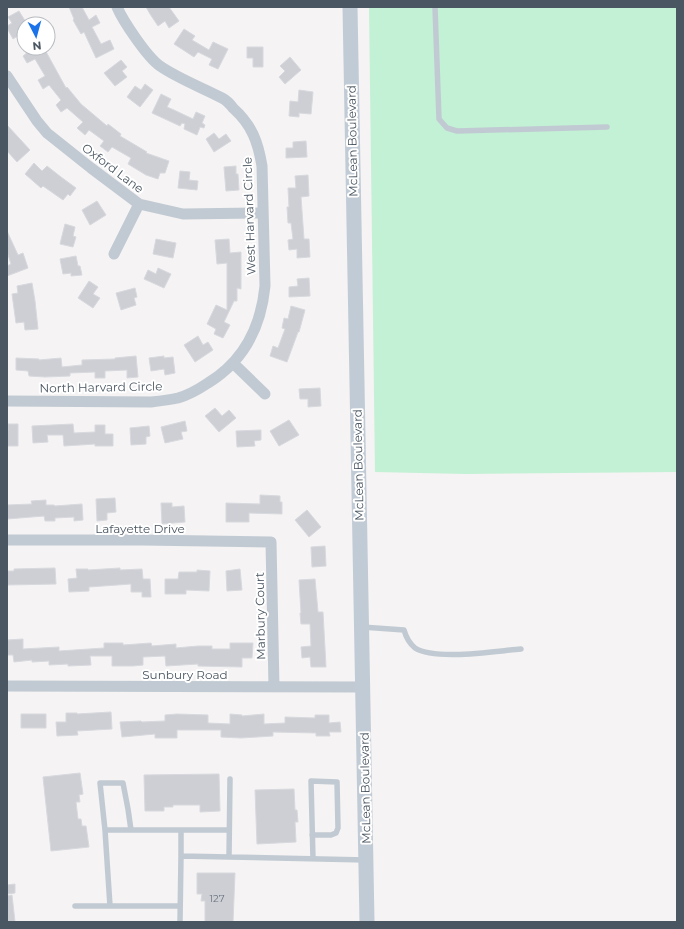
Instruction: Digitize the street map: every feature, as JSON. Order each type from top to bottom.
[{"type":"main road","name":"McLean Boulevard","points":[[350,7],[367,922]]},
{"type":"street","name":"West Harvard Circle","points":[[117,7],[120,14],[144,49],[158,65],[178,77],[224,98],[239,113],[252,130],[260,150],[262,166],[265,286],[264,300],[259,319],[252,335],[244,350],[233,363]]},
{"type":"street","name":"Oxford Lane","points":[[7,76],[47,134],[139,204],[183,214],[263,213]]},
{"type":"street","points":[[114,254],[139,204]]},
{"type":"street","points":[[233,363],[265,394]]},
{"type":"street","name":"North Harvard Circle","points":[[7,401],[164,401],[179,398],[198,389],[220,376],[233,363]]},
{"type":"street","name":"Lafayette Drive","points":[[7,540],[271,542],[271,544]]},
{"type":"street","name":"Marbury Court","points":[[271,544],[274,687]]},
{"type":"street","name":"Sunbury Road","points":[[7,686],[363,687]]},
{"type":"lane","points":[[435,7],[439,119],[447,128],[457,131],[607,127]]},
{"type":"lane","points":[[361,627],[404,630],[411,645],[423,652],[434,654],[469,654],[521,649]]},
{"type":"lane","points":[[229,857],[230,779]]},
{"type":"lane","points":[[312,835],[331,835],[336,833],[338,828],[337,782],[311,781],[312,835],[313,859]]},
{"type":"lane","points":[[110,906],[100,783],[123,783],[131,830]]},
{"type":"lane","points":[[105,830],[229,830]]},
{"type":"lane","points":[[180,922],[181,830]]},
{"type":"lane","points":[[180,856],[366,860]]},
{"type":"lane","points":[[75,906],[180,906]]},
{"type":"green space","points":[[369,7],[677,7],[677,472],[466,474],[375,472]]},
{"type":"building","points":[[69,7],[82,7],[89,20],[96,15],[100,23],[92,27],[101,44],[110,40],[114,49],[96,58],[84,32],[81,34],[73,20],[74,19]]},
{"type":"building","points":[[146,7],[169,7],[179,21],[169,28],[165,21],[158,26]]},
{"type":"building","points":[[19,11],[22,16],[16,16],[16,37],[13,39],[7,28],[7,26],[12,23],[8,17]]},
{"type":"building","points":[[184,29],[195,36],[192,40],[209,50],[213,42],[228,49],[218,69],[209,65],[212,59],[198,52],[194,57],[174,44]]},
{"type":"building","points":[[247,47],[263,47],[263,67],[253,67],[253,58],[247,58]]},
{"type":"building","points":[[23,56],[48,56],[66,88],[67,87],[81,104],[107,126],[108,124],[121,134],[120,136],[147,152],[146,153],[169,161],[165,173],[160,173],[158,179],[146,175],[128,164],[131,158],[112,147],[108,152],[100,146],[104,141],[89,130],[85,135],[77,128],[83,122],[67,108],[61,112],[56,105],[61,100],[49,85],[43,89],[38,80],[45,76],[35,59],[27,63]]},
{"type":"building","points":[[290,57],[301,70],[285,84],[279,77],[285,71],[280,66]]},
{"type":"building","points":[[121,60],[127,67],[122,71],[127,77],[115,86],[104,73]]},
{"type":"building","points":[[145,84],[153,90],[140,107],[127,97],[135,86],[141,90]]},
{"type":"building","points":[[299,90],[313,92],[311,114],[299,113],[299,117],[289,116],[290,101],[298,102]]},
{"type":"building","points":[[161,94],[171,99],[167,107],[193,119],[196,112],[205,116],[202,123],[205,125],[204,128],[200,127],[197,135],[184,129],[185,124],[182,123],[180,126],[152,113]]},
{"type":"building","points":[[7,125],[30,150],[17,162],[7,151]]},
{"type":"building","points":[[214,133],[219,139],[226,134],[231,141],[214,152],[206,139]]},
{"type":"building","points":[[306,141],[307,157],[286,158],[286,148],[293,148],[293,142]]},
{"type":"building","points":[[34,163],[42,171],[47,166],[76,188],[70,196],[68,194],[63,200],[43,186],[41,188],[25,174]]},
{"type":"building","points":[[236,166],[239,190],[226,191],[224,167]]},
{"type":"building","points":[[180,171],[190,172],[189,180],[198,181],[197,190],[178,188]]},
{"type":"building","points":[[308,175],[309,196],[301,197],[304,239],[309,239],[310,257],[297,258],[297,249],[289,250],[288,240],[293,239],[291,223],[288,223],[288,188],[296,188],[295,176]]},
{"type":"building","points":[[97,201],[106,215],[90,225],[82,210]]},
{"type":"building","points":[[65,224],[75,227],[73,236],[76,237],[73,247],[60,244]]},
{"type":"building","points":[[7,231],[18,255],[23,253],[28,268],[7,276],[7,266],[11,264],[7,252]]},
{"type":"building","points":[[156,239],[176,243],[173,258],[153,254]]},
{"type":"building","points":[[229,239],[230,253],[241,252],[241,289],[237,288],[237,301],[234,301],[224,322],[230,325],[223,338],[214,334],[216,329],[207,324],[216,305],[227,310],[227,263],[217,264],[215,240]]},
{"type":"building","points":[[76,256],[82,275],[71,276],[71,273],[63,274],[60,259]]},
{"type":"building","points":[[158,268],[171,274],[164,288],[144,279],[148,270],[156,274]]},
{"type":"building","points":[[309,278],[310,296],[289,297],[289,287],[298,286],[297,279]]},
{"type":"building","points":[[89,281],[98,287],[93,294],[100,298],[93,308],[78,298]]},
{"type":"building","points":[[32,283],[38,329],[25,330],[24,322],[16,323],[12,294],[18,293],[17,286]]},
{"type":"building","points":[[135,288],[137,297],[134,298],[136,305],[121,310],[116,293]]},
{"type":"building","points":[[291,306],[305,310],[299,332],[287,362],[270,356],[273,346],[278,348],[285,329],[282,328],[284,318],[288,319]]},
{"type":"building","points":[[198,336],[203,345],[208,342],[213,350],[195,362],[184,345]]},
{"type":"building","points":[[136,356],[138,377],[127,378],[127,370],[105,371],[105,378],[95,378],[95,372],[70,373],[70,376],[45,377],[29,376],[28,371],[16,370],[16,358],[39,360],[61,358],[62,367],[82,365],[82,360],[115,359]]},
{"type":"building","points":[[164,356],[164,358],[173,357],[175,373],[165,375],[164,369],[151,371],[149,358]]},
{"type":"building","points":[[320,388],[321,406],[308,407],[308,399],[300,399],[299,389]]},
{"type":"building","points":[[215,408],[222,416],[229,410],[236,418],[219,432],[205,416]]},
{"type":"building","points":[[289,420],[299,435],[279,446],[270,431]]},
{"type":"building","points":[[185,421],[187,431],[181,432],[183,439],[165,443],[161,427]]},
{"type":"building","points":[[8,424],[18,424],[18,446],[7,446]]},
{"type":"building","points":[[73,424],[74,433],[95,432],[95,425],[105,425],[105,434],[113,434],[113,446],[95,446],[95,444],[64,446],[63,435],[47,435],[48,442],[33,443],[32,426]]},
{"type":"building","points":[[149,426],[150,436],[146,437],[146,444],[131,445],[130,428]]},
{"type":"building","points":[[261,430],[261,440],[254,441],[255,446],[237,447],[236,431]]},
{"type":"building","points":[[260,495],[280,496],[280,502],[282,502],[282,514],[249,513],[249,522],[226,522],[226,503],[260,504]]},
{"type":"building","points":[[115,498],[116,512],[107,513],[107,520],[97,521],[96,499]]},
{"type":"building","points":[[46,500],[46,505],[55,506],[82,504],[83,520],[74,521],[74,517],[55,518],[55,521],[45,521],[44,516],[7,519],[7,505],[32,504],[31,501]]},
{"type":"building","points":[[161,503],[172,503],[172,507],[184,506],[185,522],[162,524]]},
{"type":"building","points":[[307,510],[321,527],[309,537],[295,520]]},
{"type":"building","points":[[325,546],[326,566],[312,567],[311,547]]},
{"type":"building","points":[[55,568],[56,584],[7,585],[7,571],[14,571],[14,569]]},
{"type":"building","points":[[120,568],[120,570],[142,569],[143,579],[150,579],[151,597],[142,597],[142,592],[131,592],[131,584],[89,587],[89,591],[69,592],[68,579],[77,578],[76,569],[88,570]]},
{"type":"building","points":[[240,569],[242,590],[227,591],[226,571]]},
{"type":"building","points":[[197,570],[210,571],[209,591],[186,590],[186,594],[165,594],[165,579],[178,579],[179,572],[197,572]]},
{"type":"building","points":[[315,579],[318,612],[323,612],[326,667],[311,667],[310,657],[302,658],[301,647],[311,646],[310,624],[301,624],[299,580]]},
{"type":"building","points":[[23,639],[23,649],[59,647],[59,651],[104,648],[104,643],[123,643],[123,645],[151,643],[152,646],[176,644],[176,648],[212,646],[212,649],[230,649],[230,643],[253,643],[252,658],[242,658],[242,667],[198,666],[198,664],[166,666],[165,656],[143,657],[143,665],[112,666],[112,656],[90,656],[91,665],[68,666],[68,664],[49,665],[49,661],[32,662],[32,660],[14,662],[13,655],[7,655],[7,640]]},
{"type":"building","points":[[111,712],[112,729],[77,731],[78,735],[57,736],[56,722],[66,722],[66,713],[77,714]]},
{"type":"building","points":[[21,714],[46,714],[46,728],[21,728]]},
{"type":"building","points":[[230,714],[242,716],[264,714],[264,724],[285,723],[285,717],[315,718],[315,715],[329,715],[329,723],[340,722],[341,732],[329,732],[330,736],[316,736],[316,733],[273,732],[273,736],[241,738],[221,737],[221,730],[177,730],[177,738],[155,738],[155,734],[122,737],[120,722],[165,721],[165,715],[208,715],[208,723],[230,724]]},
{"type":"building","points":[[80,773],[83,794],[79,795],[80,802],[76,802],[78,819],[81,819],[82,826],[86,826],[89,847],[51,851],[43,777]]},
{"type":"building","points":[[219,774],[220,811],[200,812],[200,805],[173,805],[173,807],[164,807],[164,811],[145,811],[144,775]]},
{"type":"building","points":[[294,789],[295,810],[297,810],[298,822],[295,822],[296,842],[257,844],[255,790]]},
{"type":"building","points":[[197,873],[235,873],[233,922],[205,922],[205,901],[201,901],[202,894],[197,894]]},
{"type":"building","points":[[15,884],[15,893],[7,894],[7,885]]},
{"type":"building","points":[[12,895],[15,922],[7,922],[7,896]]}]
